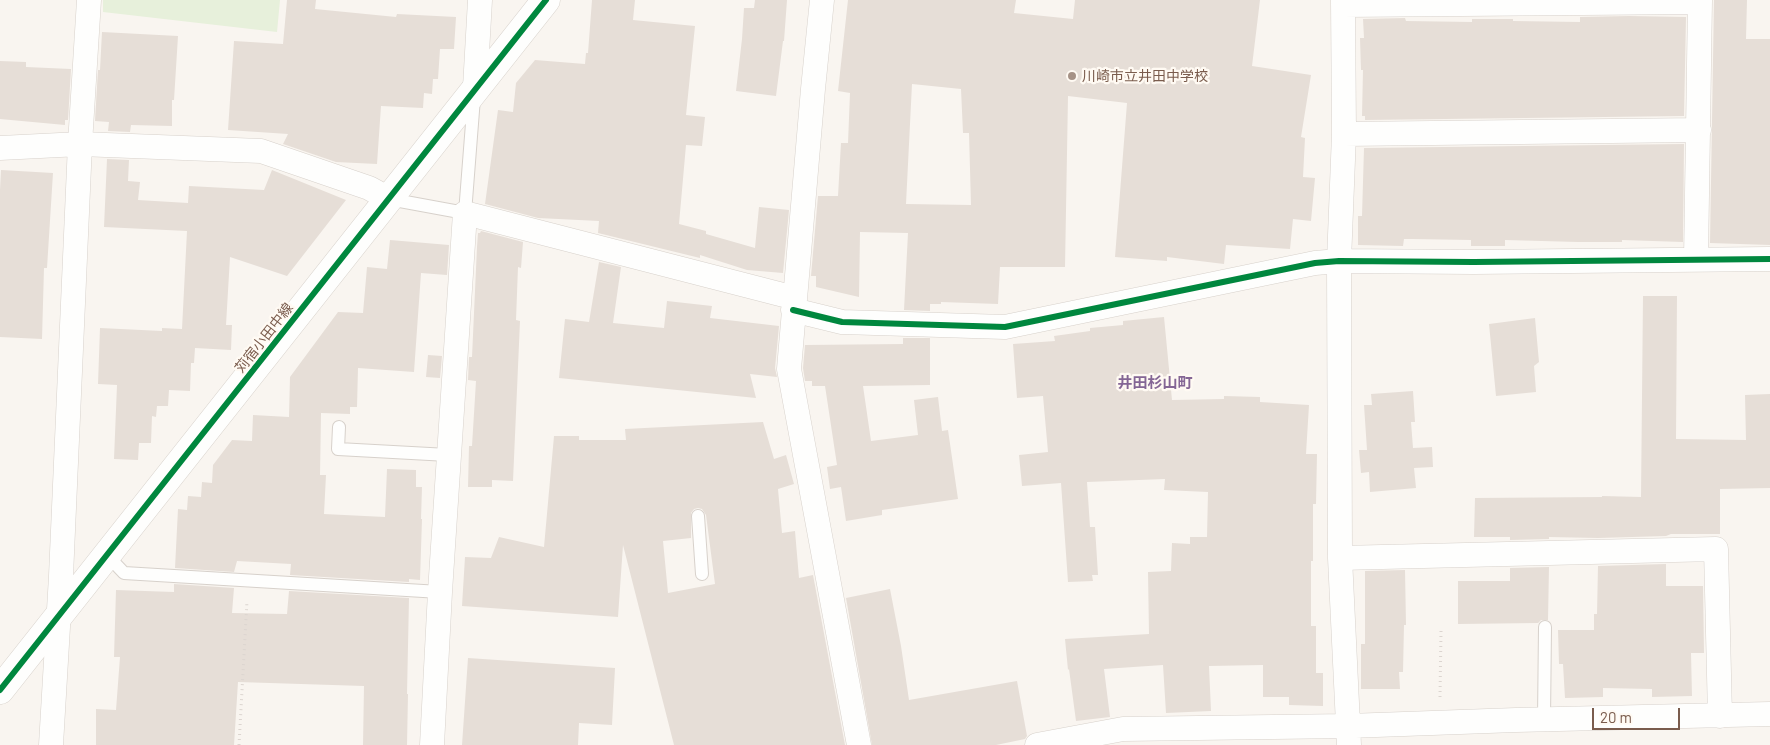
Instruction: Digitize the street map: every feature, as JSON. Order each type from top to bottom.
[{"type":"street","points":[[51,745],[59,617],[80,144],[89,0]]},
{"type":"street","points":[[475,88],[480,0]]},
{"type":"street","name":"苅宿小田中線","points":[[0,690],[546,0]]},
{"type":"street","points":[[822,0],[812,90],[789,369],[859,745]]},
{"type":"street","points":[[1348,736],[1340,558],[1339,261],[1344,134],[1343,3],[1700,1],[1696,259]]},
{"type":"street","points":[[1344,134],[1699,130]]},
{"type":"street","points":[[0,148],[80,144],[261,151],[369,188],[389,200]]},
{"type":"street","points":[[432,745],[448,455],[465,213],[794,304],[842,322],[1005,327],[1315,263],[1339,261],[1474,262],[1770,259]]},
{"type":"street","points":[[1340,558],[1716,549],[1720,716]]},
{"type":"street","points":[[1037,745],[1123,729],[1348,736],[1440,723],[1770,714]]},
{"type":"lane","points":[[389,200],[465,213],[475,88]]},
{"type":"lane","points":[[338,427],[338,449],[448,455]]},
{"type":"lane","points":[[698,516],[702,574]]},
{"type":"lane","points":[[107,555],[124,573],[440,592]]},
{"type":"lane","points":[[1544,719],[1545,627]]},
{"type":"path","points":[[239,745],[248,581]]},
{"type":"path","points":[[1440,723],[1441,631]]},
{"type":"green space","points":[[103,0],[280,0],[277,32],[103,12]]},
{"type":"building","points":[[287,0],[316,0],[315,9],[396,17],[397,14],[456,17],[454,49],[440,49],[438,79],[433,79],[432,94],[424,93],[423,108],[381,106],[377,164],[336,162],[283,144],[288,134],[228,130],[234,41],[283,44]]},
{"type":"building","points":[[592,0],[635,0],[633,20],[695,26],[686,115],[705,117],[702,146],[686,145],[679,224],[755,248],[759,207],[789,210],[783,273],[747,270],[700,255],[700,258],[598,233],[599,221],[538,218],[485,204],[498,110],[513,112],[516,83],[535,60],[585,64],[586,53],[588,53]]},
{"type":"building","points":[[755,0],[787,0],[784,41],[776,96],[736,91],[744,8],[754,8]]},
{"type":"building","points":[[848,0],[1016,0],[1014,13],[1073,19],[1075,0],[1260,0],[1252,66],[1311,75],[1301,137],[1305,138],[1303,177],[1315,178],[1311,221],[1293,219],[1290,249],[1226,245],[1224,264],[1167,257],[1167,261],[1115,257],[1127,103],[1068,96],[1065,267],[1000,267],[998,304],[941,302],[941,304],[930,304],[930,311],[904,310],[908,233],[860,232],[859,297],[816,287],[816,276],[811,276],[818,196],[838,196],[841,143],[848,143],[850,93],[838,91]],"holes":[[[912,84],[961,89],[963,133],[969,133],[971,205],[906,204]]]},
{"type":"building","points":[[1714,0],[1747,0],[1746,39],[1770,39],[1770,245],[1710,243]]},
{"type":"building","points":[[1580,17],[1686,17],[1684,116],[1365,120],[1365,116],[1362,116],[1363,70],[1361,70],[1360,38],[1364,38],[1363,19],[1405,18],[1406,21],[1472,22],[1472,19],[1513,19],[1513,21],[1580,22]]},
{"type":"building","points":[[102,32],[178,36],[174,100],[172,100],[172,126],[131,125],[130,132],[108,131],[109,122],[95,121]]},
{"type":"building","points":[[0,61],[26,62],[26,67],[71,69],[68,120],[65,120],[65,125],[0,119]]},
{"type":"building","points":[[1684,144],[1683,242],[1505,240],[1505,246],[1471,246],[1471,240],[1404,239],[1403,246],[1358,245],[1358,216],[1362,216],[1364,148]]},
{"type":"building","points":[[107,159],[129,160],[128,181],[140,182],[138,200],[188,203],[189,186],[264,190],[272,170],[346,200],[287,276],[230,257],[226,325],[232,325],[231,350],[195,348],[194,363],[191,363],[190,391],[169,390],[168,406],[157,406],[156,417],[152,416],[151,443],[139,443],[138,460],[114,459],[117,385],[98,384],[100,328],[162,331],[162,328],[182,329],[187,231],[104,227]]},
{"type":"building","points":[[1,170],[53,173],[47,268],[44,268],[42,339],[0,337]]},
{"type":"building","points":[[481,231],[523,242],[521,268],[518,267],[516,320],[520,321],[513,481],[492,480],[492,487],[468,487],[469,446],[472,446],[476,381],[468,380],[469,357],[472,357],[478,233]]},
{"type":"building","points":[[390,240],[449,245],[447,275],[421,273],[414,372],[358,368],[357,407],[350,407],[350,414],[321,413],[320,475],[326,475],[324,514],[385,517],[387,469],[416,470],[416,487],[422,487],[420,580],[409,579],[409,582],[290,575],[291,564],[237,561],[234,572],[175,568],[178,509],[187,510],[188,496],[201,497],[202,482],[212,483],[213,465],[232,440],[252,441],[253,415],[289,417],[290,377],[338,312],[363,313],[367,267],[387,269]]},
{"type":"building","points":[[599,262],[621,267],[613,323],[664,328],[667,301],[712,306],[710,318],[779,326],[775,368],[777,377],[750,374],[756,398],[559,378],[565,319],[589,322]]},
{"type":"building","points":[[1643,296],[1677,296],[1676,439],[1746,440],[1745,395],[1770,394],[1770,488],[1720,489],[1720,534],[1671,534],[1666,536],[1598,538],[1549,537],[1549,539],[1510,540],[1510,537],[1474,537],[1475,498],[1641,497]]},
{"type":"building","points":[[1164,317],[1172,400],[1224,399],[1224,396],[1260,397],[1260,402],[1309,405],[1306,454],[1317,454],[1316,504],[1313,504],[1313,561],[1311,561],[1311,626],[1316,626],[1316,673],[1323,673],[1323,706],[1289,705],[1289,697],[1263,697],[1263,665],[1209,666],[1211,711],[1166,713],[1163,665],[1104,669],[1110,717],[1076,721],[1065,639],[1149,634],[1148,572],[1171,571],[1172,543],[1190,544],[1190,537],[1207,537],[1208,492],[1164,490],[1165,479],[1087,482],[1090,527],[1095,527],[1098,575],[1092,575],[1093,581],[1068,582],[1061,483],[1022,486],[1019,455],[1048,452],[1043,396],[1017,398],[1013,344],[1055,341],[1054,336],[1090,331],[1090,328],[1123,325],[1123,321]]},
{"type":"building","points":[[1535,318],[1539,362],[1534,366],[1536,392],[1496,396],[1489,324]]},
{"type":"building","points":[[903,338],[930,338],[930,385],[863,386],[871,441],[918,435],[914,400],[938,397],[942,431],[948,430],[958,499],[882,510],[882,515],[846,521],[841,487],[830,489],[827,467],[837,465],[825,386],[812,386],[812,381],[805,381],[803,368],[805,345],[903,344]]},
{"type":"building","points":[[428,355],[442,356],[440,378],[426,377]]},
{"type":"building","points":[[1413,391],[1415,422],[1411,422],[1413,448],[1432,447],[1433,467],[1414,468],[1416,488],[1370,492],[1369,472],[1361,473],[1359,450],[1367,450],[1364,405],[1372,405],[1371,394]]},
{"type":"building","points":[[763,422],[774,459],[786,455],[794,484],[778,489],[782,533],[795,531],[799,578],[813,575],[845,745],[674,745],[623,545],[618,617],[462,606],[465,557],[491,558],[499,537],[544,547],[554,436],[579,436],[579,440],[626,440],[625,429]],"holes":[[[694,509],[702,509],[706,515],[715,584],[668,593],[663,541],[691,538],[691,513]]]},
{"type":"building","points":[[1666,564],[1666,586],[1703,586],[1704,653],[1691,653],[1692,696],[1652,697],[1652,689],[1603,688],[1603,697],[1565,698],[1563,664],[1559,664],[1558,630],[1594,630],[1594,614],[1597,614],[1598,566]]},
{"type":"building","points":[[1549,567],[1548,620],[1541,620],[1538,623],[1458,624],[1458,581],[1510,581],[1510,568]]},
{"type":"building","points":[[1405,570],[1406,625],[1404,625],[1403,672],[1399,672],[1400,689],[1361,689],[1361,644],[1365,644],[1365,571]]},
{"type":"building","points":[[174,584],[234,588],[232,613],[287,614],[289,591],[409,598],[407,745],[363,745],[364,686],[238,682],[234,745],[96,745],[96,709],[116,710],[120,657],[114,657],[116,590],[174,592]]},
{"type":"building","points":[[890,589],[909,700],[1017,681],[1027,736],[1025,739],[996,745],[872,745],[846,598]]},
{"type":"building","points":[[468,658],[615,668],[612,725],[579,723],[578,745],[462,745]]},
{"type":"cycle path","points":[[0,690],[546,0]]},
{"type":"cycle path","points":[[793,310],[842,322],[1005,327],[1315,263],[1339,261],[1474,262],[1770,259]]},
{"type":"place","name":"川崎市立井田中学校","points":[[1072,76]]},
{"type":"district","name":"井田杉山町","points":[[1155,383]]}]
